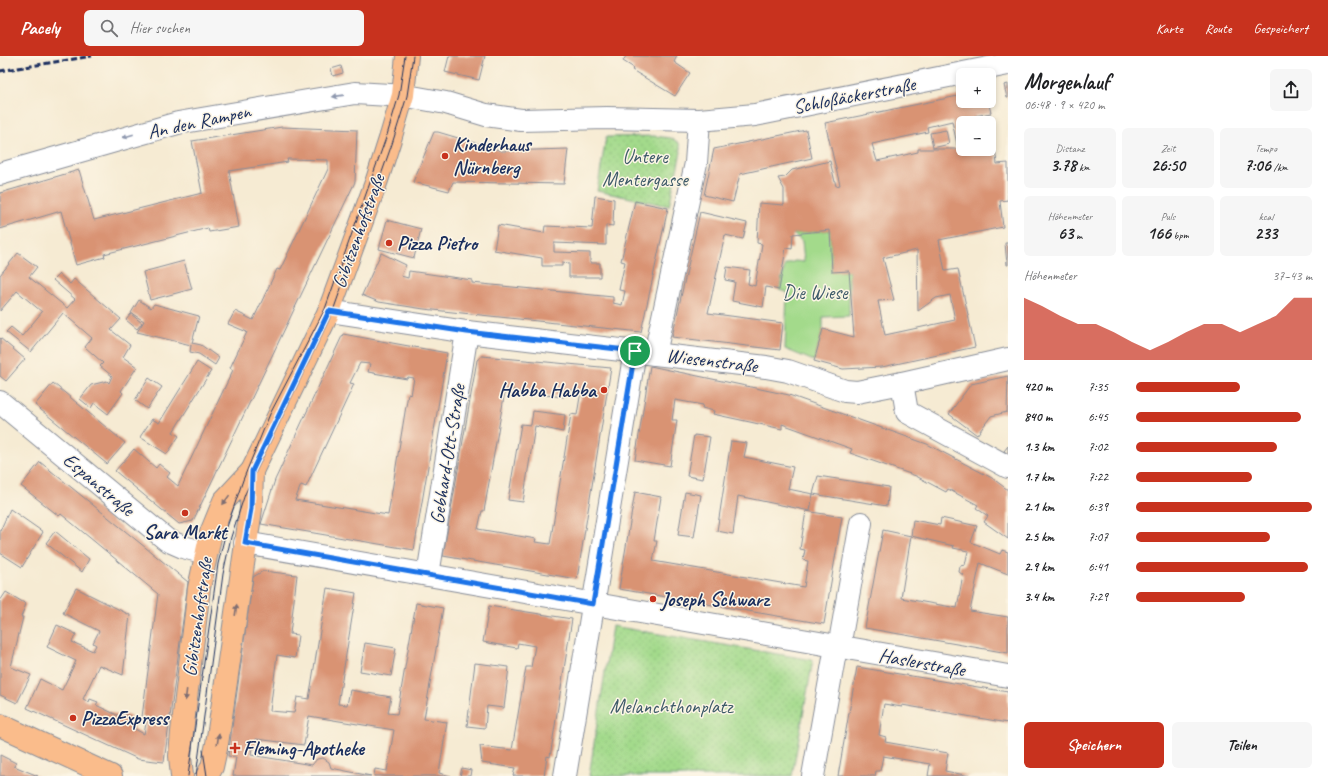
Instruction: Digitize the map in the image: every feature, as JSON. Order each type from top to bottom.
[{"type":"main road","name":"Gibitzenhofstraße","points":[[182,776],[180,756],[182,732],[199,588],[214,523],[224,501],[252,471],[329,311],[377,180],[403,95],[407,56]]},
{"type":"main road","name":"Gibitzenhofstraße","points":[[207,776],[212,768],[217,744],[251,509],[252,471]]},
{"type":"main road","points":[[0,725],[111,776]]},
{"type":"street","name":"Schloßäckerstraße","points":[[698,120],[755,115],[1008,64]]},
{"type":"street","name":"An den Rampen","points":[[0,174],[178,123],[355,93],[403,95]]},
{"type":"street","points":[[403,95],[446,103],[486,116],[521,120],[607,118],[698,120],[696,163],[645,353],[593,604],[565,776]]},
{"type":"street","name":"Wiesenstraße","points":[[329,311],[467,332],[781,369],[845,390],[857,392],[1008,360]]},
{"type":"street","name":"Gebhard-Ott-Straße","points":[[428,575],[467,332]]},
{"type":"street","points":[[902,383],[907,412],[1008,467]]},
{"type":"street","name":"Espanstraße","points":[[0,402],[167,540],[206,553]]},
{"type":"street","points":[[813,776],[836,647],[841,636],[861,523]]},
{"type":"street","points":[[245,543],[836,647]]},
{"type":"street","name":"Haslerstraße","points":[[836,647],[1008,676]]},
{"type":"green space","name":"Untere Mentergasse","points":[[653,136],[671,138],[679,143],[681,152],[669,206],[597,191],[606,137]]},
{"type":"green space","name":"Die Wiese","points":[[830,230],[832,271],[849,271],[849,316],[823,317],[823,329],[814,361],[785,349],[787,292],[779,290],[785,265],[795,261],[804,262],[802,241],[793,234]]},
{"type":"green space","name":"Melanchthonplatz","points":[[612,626],[813,660],[792,776],[589,776]]},
{"type":"building","points":[[449,56],[485,56],[479,80],[445,72]]},
{"type":"building","points":[[626,56],[677,56],[674,62],[690,73],[675,96],[632,70],[634,68],[623,61]]},
{"type":"building","points":[[341,66],[343,73],[333,76],[331,69]]},
{"type":"building","points":[[1008,84],[1008,98],[1007,98],[1004,85]]},
{"type":"building","points":[[956,96],[956,108],[990,108],[991,113],[975,116],[956,116],[956,140],[952,121],[927,127],[928,132],[872,144],[877,161],[918,152],[918,149],[956,149],[956,156],[996,156],[997,164],[1008,163],[1008,200],[1000,201],[1003,227],[939,240],[945,271],[958,269],[975,347],[882,367],[843,369],[814,361],[823,329],[854,337],[849,271],[832,272],[830,230],[793,234],[792,249],[786,248],[779,290],[766,287],[763,307],[732,301],[735,282],[725,280],[727,267],[750,270],[748,284],[755,286],[762,244],[757,243],[759,203],[784,205],[784,189],[778,178],[785,177],[792,170],[830,161],[836,186],[840,185],[825,123]],"holes":[[[917,250],[918,311],[936,298],[950,295],[955,320],[885,335],[878,301],[894,300],[883,258]]]},
{"type":"building","points":[[282,127],[357,130],[355,182],[193,521],[179,524],[115,471],[134,449],[156,468],[159,464],[170,473],[167,477],[178,486],[233,370],[230,368],[247,332],[228,324],[235,311],[253,320],[277,269],[280,270],[328,169],[328,160],[287,159],[288,162],[229,171],[239,227],[209,232],[208,228],[104,254],[105,257],[76,265],[61,211],[0,229],[0,193],[79,170],[94,220],[202,193],[192,141]]},
{"type":"building","points":[[806,130],[812,158],[740,174],[733,202],[704,195],[714,149]]},
{"type":"building","points":[[946,130],[949,144],[933,148],[930,133]]},
{"type":"building","points":[[434,132],[502,151],[568,149],[564,184],[453,182],[449,191],[413,182]]},
{"type":"building","points":[[595,196],[614,199],[613,226],[606,225],[606,245],[554,243],[554,252],[590,253],[590,263],[600,263],[600,277],[569,277],[569,263],[562,262],[562,266],[542,266],[542,258],[494,250],[498,225],[544,233],[545,226],[592,228]]},
{"type":"building","points":[[635,201],[668,208],[641,332],[424,309],[379,302],[362,295],[381,253],[406,265],[401,276],[408,278],[409,271],[472,280],[472,283],[613,297],[613,303],[622,305],[625,291],[619,290],[625,262],[621,261]]},
{"type":"building","points":[[700,212],[747,223],[743,239],[725,235],[708,313],[783,323],[780,350],[672,337]]},
{"type":"building","points":[[387,220],[421,229],[414,258],[379,249]]},
{"type":"building","points":[[1005,243],[1008,243],[1008,265],[1007,265]]},
{"type":"building","points":[[18,253],[37,267],[29,277],[67,308],[75,299],[53,280],[59,274],[70,284],[74,279],[121,319],[111,330],[130,345],[123,357],[137,367],[121,391],[123,393],[108,414],[94,403],[91,408],[80,399],[91,385],[107,381],[109,383],[112,376],[100,366],[103,363],[85,347],[92,338],[63,313],[31,352],[6,332],[11,327],[22,336],[42,312],[17,291],[0,311],[0,275]]},
{"type":"building","points":[[184,261],[192,289],[150,300],[143,272]]},
{"type":"building","points":[[139,300],[151,308],[154,304],[199,316],[192,343],[201,345],[219,358],[215,365],[199,354],[190,352],[191,345],[137,332],[144,321],[131,313]]},
{"type":"building","points":[[131,314],[142,323],[137,329],[126,320]]},
{"type":"building","points":[[343,334],[447,353],[414,550],[261,524],[275,480]],"holes":[[[360,363],[370,364],[368,372],[407,379],[408,377],[414,378],[411,395],[408,394],[388,515],[295,500],[301,485],[306,487],[354,384],[350,383]]]},
{"type":"building","points":[[0,338],[25,359],[6,381],[0,376]]},
{"type":"building","points":[[482,356],[611,368],[577,579],[443,556],[477,360]],"holes":[[[507,389],[515,390],[515,392],[564,397],[565,389],[581,391],[577,415],[571,414],[550,544],[535,542],[536,539],[478,529],[482,511],[484,511],[505,391]]]},
{"type":"building","points":[[197,362],[211,371],[173,432],[179,436],[167,454],[140,437],[152,419],[159,423]]},
{"type":"building","points":[[650,366],[789,395],[927,444],[992,478],[1008,490],[1008,539],[984,522],[988,516],[976,508],[978,505],[948,489],[946,492],[916,476],[850,453],[852,449],[782,424],[782,429],[713,414],[714,411],[702,408],[703,405],[675,400],[672,420],[677,420],[670,466],[635,460]]},
{"type":"building","points":[[1008,376],[1007,412],[991,416],[977,435],[949,414],[971,384]]},
{"type":"building","points":[[149,378],[162,387],[147,409],[135,400]]},
{"type":"building","points":[[53,383],[125,443],[107,464],[35,405]]},
{"type":"building","points":[[533,411],[565,415],[563,432],[535,426],[523,502],[508,500],[521,424],[531,425]]},
{"type":"building","points":[[694,435],[710,437],[703,479],[687,476]]},
{"type":"building","points":[[731,441],[747,443],[744,457],[793,467],[788,489],[813,494],[810,511],[738,496],[733,534],[717,531]]},
{"type":"building","points":[[1008,446],[1008,454],[1004,451]]},
{"type":"building","points":[[40,462],[188,582],[164,762],[138,759],[27,708],[40,679],[62,690],[76,661],[47,647],[57,625],[76,634],[72,642],[93,651],[96,645],[93,643],[99,631],[63,613],[76,588],[130,615],[123,675],[99,665],[83,699],[89,702],[90,699],[98,702],[96,705],[119,716],[121,713],[131,717],[129,722],[134,725],[133,728],[144,734],[147,718],[142,717],[158,594],[61,514],[59,516],[21,486]]},
{"type":"building","points":[[818,476],[889,487],[887,506],[813,494]]},
{"type":"building","points":[[635,492],[661,497],[654,541],[657,541],[653,561],[804,587],[808,561],[803,560],[805,550],[800,549],[806,511],[842,517],[824,624],[619,589]]},
{"type":"building","points":[[685,492],[701,495],[694,537],[678,535]]},
{"type":"building","points":[[10,509],[43,532],[22,567],[0,553],[0,531]]},
{"type":"building","points":[[941,518],[977,526],[971,542],[1000,554],[1002,550],[1008,552],[1008,574],[980,563],[970,611],[1008,617],[1008,653],[865,628],[883,530],[911,536],[913,520],[940,525]],"holes":[[[911,536],[954,546],[953,548],[968,551],[965,565],[960,566],[959,572],[963,575],[957,608],[901,598]]]},
{"type":"building","points":[[55,531],[89,559],[82,572],[46,543]]},
{"type":"building","points":[[263,571],[297,575],[290,634],[298,635],[295,658],[277,655],[270,711],[294,713],[297,697],[309,699],[327,588],[356,593],[338,704],[347,705],[350,690],[391,697],[388,713],[397,714],[416,603],[443,608],[424,719],[447,722],[439,773],[451,776],[374,776],[375,769],[387,771],[394,730],[309,716],[304,745],[256,739],[255,748],[252,747],[251,755],[312,765],[317,759],[323,758],[329,762],[331,768],[371,776],[233,776],[236,757],[228,756],[253,577]]},
{"type":"building","points":[[6,592],[26,604],[21,617],[23,617],[11,667],[31,675],[17,703],[0,695],[0,601]]},
{"type":"building","points":[[489,606],[572,619],[550,757],[547,756],[544,776],[513,776],[515,768],[482,763],[480,746],[512,750],[526,667],[531,667],[535,646],[518,643],[517,648],[483,642]]},
{"type":"building","points":[[365,643],[396,648],[391,676],[360,671]]},
{"type":"building","points":[[475,663],[509,667],[504,708],[487,706],[485,728],[467,726]]},
{"type":"building","points":[[857,667],[1008,692],[1008,723],[902,705],[902,707],[884,704],[879,735],[886,737],[885,742],[948,753],[945,771],[970,776],[928,776],[930,764],[883,756],[880,771],[876,771],[875,776],[838,776]]},
{"type":"building","points":[[0,755],[16,763],[14,766],[38,776],[0,776]]},
{"type":"building","points":[[462,768],[471,770],[470,776],[460,776]]},
{"type":"tram line","points":[[188,776],[218,564],[227,527],[243,480],[270,414],[325,309],[387,135],[399,95],[405,56]]},
{"type":"tram line","points":[[196,776],[223,574],[231,537],[245,494],[333,311],[392,144],[407,96],[413,56]]},
{"type":"tram line","points":[[203,750],[207,776]]},
{"type":"railway","points":[[0,71],[92,56]]},
{"type":"place","name":"Kinderhaus Nürnberg","points":[[445,156]]},
{"type":"place","name":"Pizza Pietro","points":[[389,243]]},
{"type":"place","name":"Habba Habba","points":[[604,390]]},
{"type":"place","name":"Sara Markt","points":[[185,513]]},
{"type":"place","name":"Joseph Schwarz","points":[[653,599]]},
{"type":"place","name":"PizzaExpress","points":[[73,718]]},
{"type":"place","name":"Fleming-Apotheke","points":[[235,748]]},
{"type":"route","points":[[329,311],[467,332],[635,351],[593,604],[245,543],[251,509],[252,471],[276,416],[329,311]]}]
